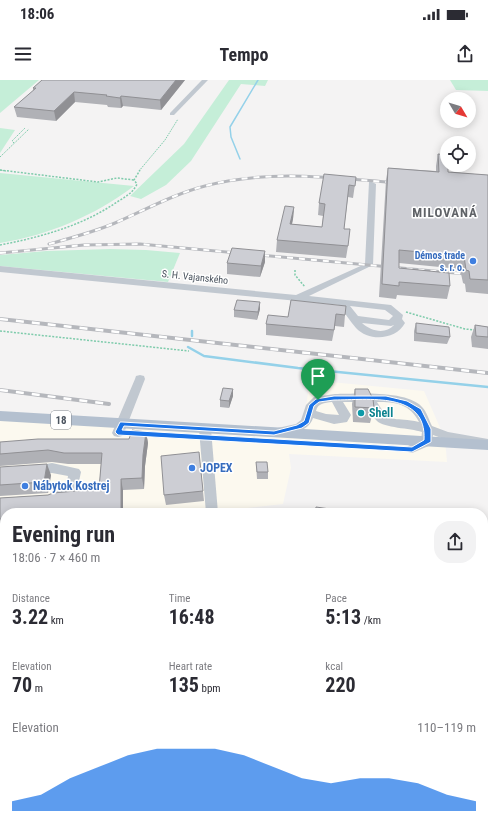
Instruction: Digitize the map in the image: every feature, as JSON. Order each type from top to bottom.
[{"type":"main road","name":"18","points":[[0,416],[120,428],[488,454]]},
{"type":"main road","name":"18","points":[[0,426],[120,428]]},
{"type":"main road","name":"18","points":[[205,433],[428,435],[488,444]]},
{"type":"street","points":[[172,114],[205,80]]},
{"type":"street","points":[[296,299],[368,265],[372,184]]},
{"type":"street","name":"S. H. Vajanského","points":[[0,269],[388,307]]},
{"type":"street","points":[[342,303],[360,327],[375,334],[386,334],[399,327],[400,323],[397,319],[398,315],[388,307]]},
{"type":"street","points":[[120,428],[140,379]]},
{"type":"street","points":[[274,433],[299,427],[306,422],[310,413],[313,398],[386,398],[405,402],[418,409],[428,435]]},
{"type":"street","points":[[310,413],[326,419],[343,419],[345,415],[334,398]]},
{"type":"street","points":[[369,398],[380,417],[386,422],[409,424],[428,435]]},
{"type":"street","points":[[205,433],[212,508]]},
{"type":"street","points":[[412,449],[428,435]]},
{"type":"street","points":[[22,471],[52,468],[75,472],[72,491],[52,499],[45,499]]},
{"type":"path","points":[[0,245],[45,234],[80,222],[106,209],[136,188],[137,184],[134,180],[136,174],[164,141],[178,118],[172,114]]},
{"type":"path","points":[[14,143],[12,141],[14,138],[25,128]]},
{"type":"path","points":[[0,157],[29,129]]},
{"type":"path","points":[[0,170],[98,182],[117,178],[134,180]]},
{"type":"path","points":[[295,270],[295,275],[310,292]]},
{"type":"path","points":[[388,307],[465,329],[480,331]]},
{"type":"path","points":[[0,331],[178,351],[189,350]]},
{"type":"shaded area","points":[[310,380],[424,391],[445,439],[447,462],[289,454],[291,468],[283,504],[248,508],[0,508],[0,412],[278,429],[297,424],[304,419]]},
{"type":"green space","points":[[0,80],[39,80],[0,113]]},
{"type":"green space","points":[[229,80],[268,80],[265,86],[241,84],[191,161],[166,185],[141,199],[130,196],[184,144]]},
{"type":"green space","points":[[450,80],[488,80],[488,91],[456,90]]},
{"type":"green space","points":[[0,128],[15,130],[0,153]]},
{"type":"green space","points":[[0,173],[134,186],[119,197],[70,223],[36,235],[0,243]]},
{"type":"green space","points":[[110,249],[180,253],[168,282],[0,266],[0,255],[46,251]]},
{"type":"building","points":[[42,80],[176,80],[160,100],[121,96],[120,98],[106,96],[107,95],[74,92],[54,111],[14,107],[36,88],[33,88]]},
{"type":"building","points":[[438,154],[440,154],[440,172],[488,175],[488,280],[470,279],[469,271],[466,270],[464,256],[399,250],[399,268],[449,273],[450,286],[399,282],[399,286],[382,284],[388,168],[439,172]]},
{"type":"building","points":[[324,174],[356,177],[355,186],[349,185],[344,229],[350,229],[348,246],[277,240],[285,206],[294,207],[290,224],[322,227],[325,204],[319,203]]},
{"type":"building","points":[[232,248],[265,251],[261,266],[227,263]]},
{"type":"building","points":[[237,300],[260,302],[258,312],[234,310]]},
{"type":"building","points":[[291,300],[346,306],[345,315],[336,314],[334,330],[266,324],[268,315],[288,317]]},
{"type":"building","points":[[416,323],[449,327],[450,337],[416,333]]},
{"type":"building","points":[[475,325],[488,327],[488,337],[476,336]]},
{"type":"building","points":[[223,388],[233,389],[229,401],[220,400]]},
{"type":"building","points":[[355,389],[368,389],[373,399],[374,408],[355,407]]},
{"type":"building","points":[[132,430],[146,432],[142,478],[121,479],[121,508],[0,508],[0,498],[48,495],[53,493],[99,489],[102,453],[64,453],[48,450],[0,454],[0,442],[38,439],[129,439]]},
{"type":"building","points":[[199,452],[203,491],[164,495],[161,456]]},
{"type":"building","points":[[256,462],[267,462],[268,472],[257,472]]},
{"type":"building","points":[[47,464],[44,482],[0,485],[0,467]]},
{"type":"waterway","points":[[240,159],[231,137],[230,127],[258,80]]},
{"type":"waterway","points":[[192,331],[192,336]]},
{"type":"waterway","points":[[188,347],[204,356],[298,368],[488,387]]},
{"type":"railway","points":[[49,244],[107,226],[193,189],[227,181],[272,176],[295,176],[386,182]]},
{"type":"railway","points":[[0,253],[84,245],[140,244],[488,276]]},
{"type":"railway","points":[[0,319],[488,373]]},
{"type":"railway","points":[[0,390],[109,404]]},
{"type":"place","name":"Démos trade s. r. o.","points":[[473,261]]},
{"type":"place","name":"Shell","points":[[361,413]]},
{"type":"place","name":"JOPEX","points":[[192,468]]},
{"type":"place","name":"Nábytok Kostrej","points":[[25,486]]},
{"type":"district","name":"MILOVANÁ","points":[[445,212]]},
{"type":"route","points":[[334,398],[386,398],[405,402],[418,409],[428,429],[427,442],[412,449],[118,432],[122,424],[274,433],[299,427],[306,422],[312,405],[318,400],[334,398]]}]
